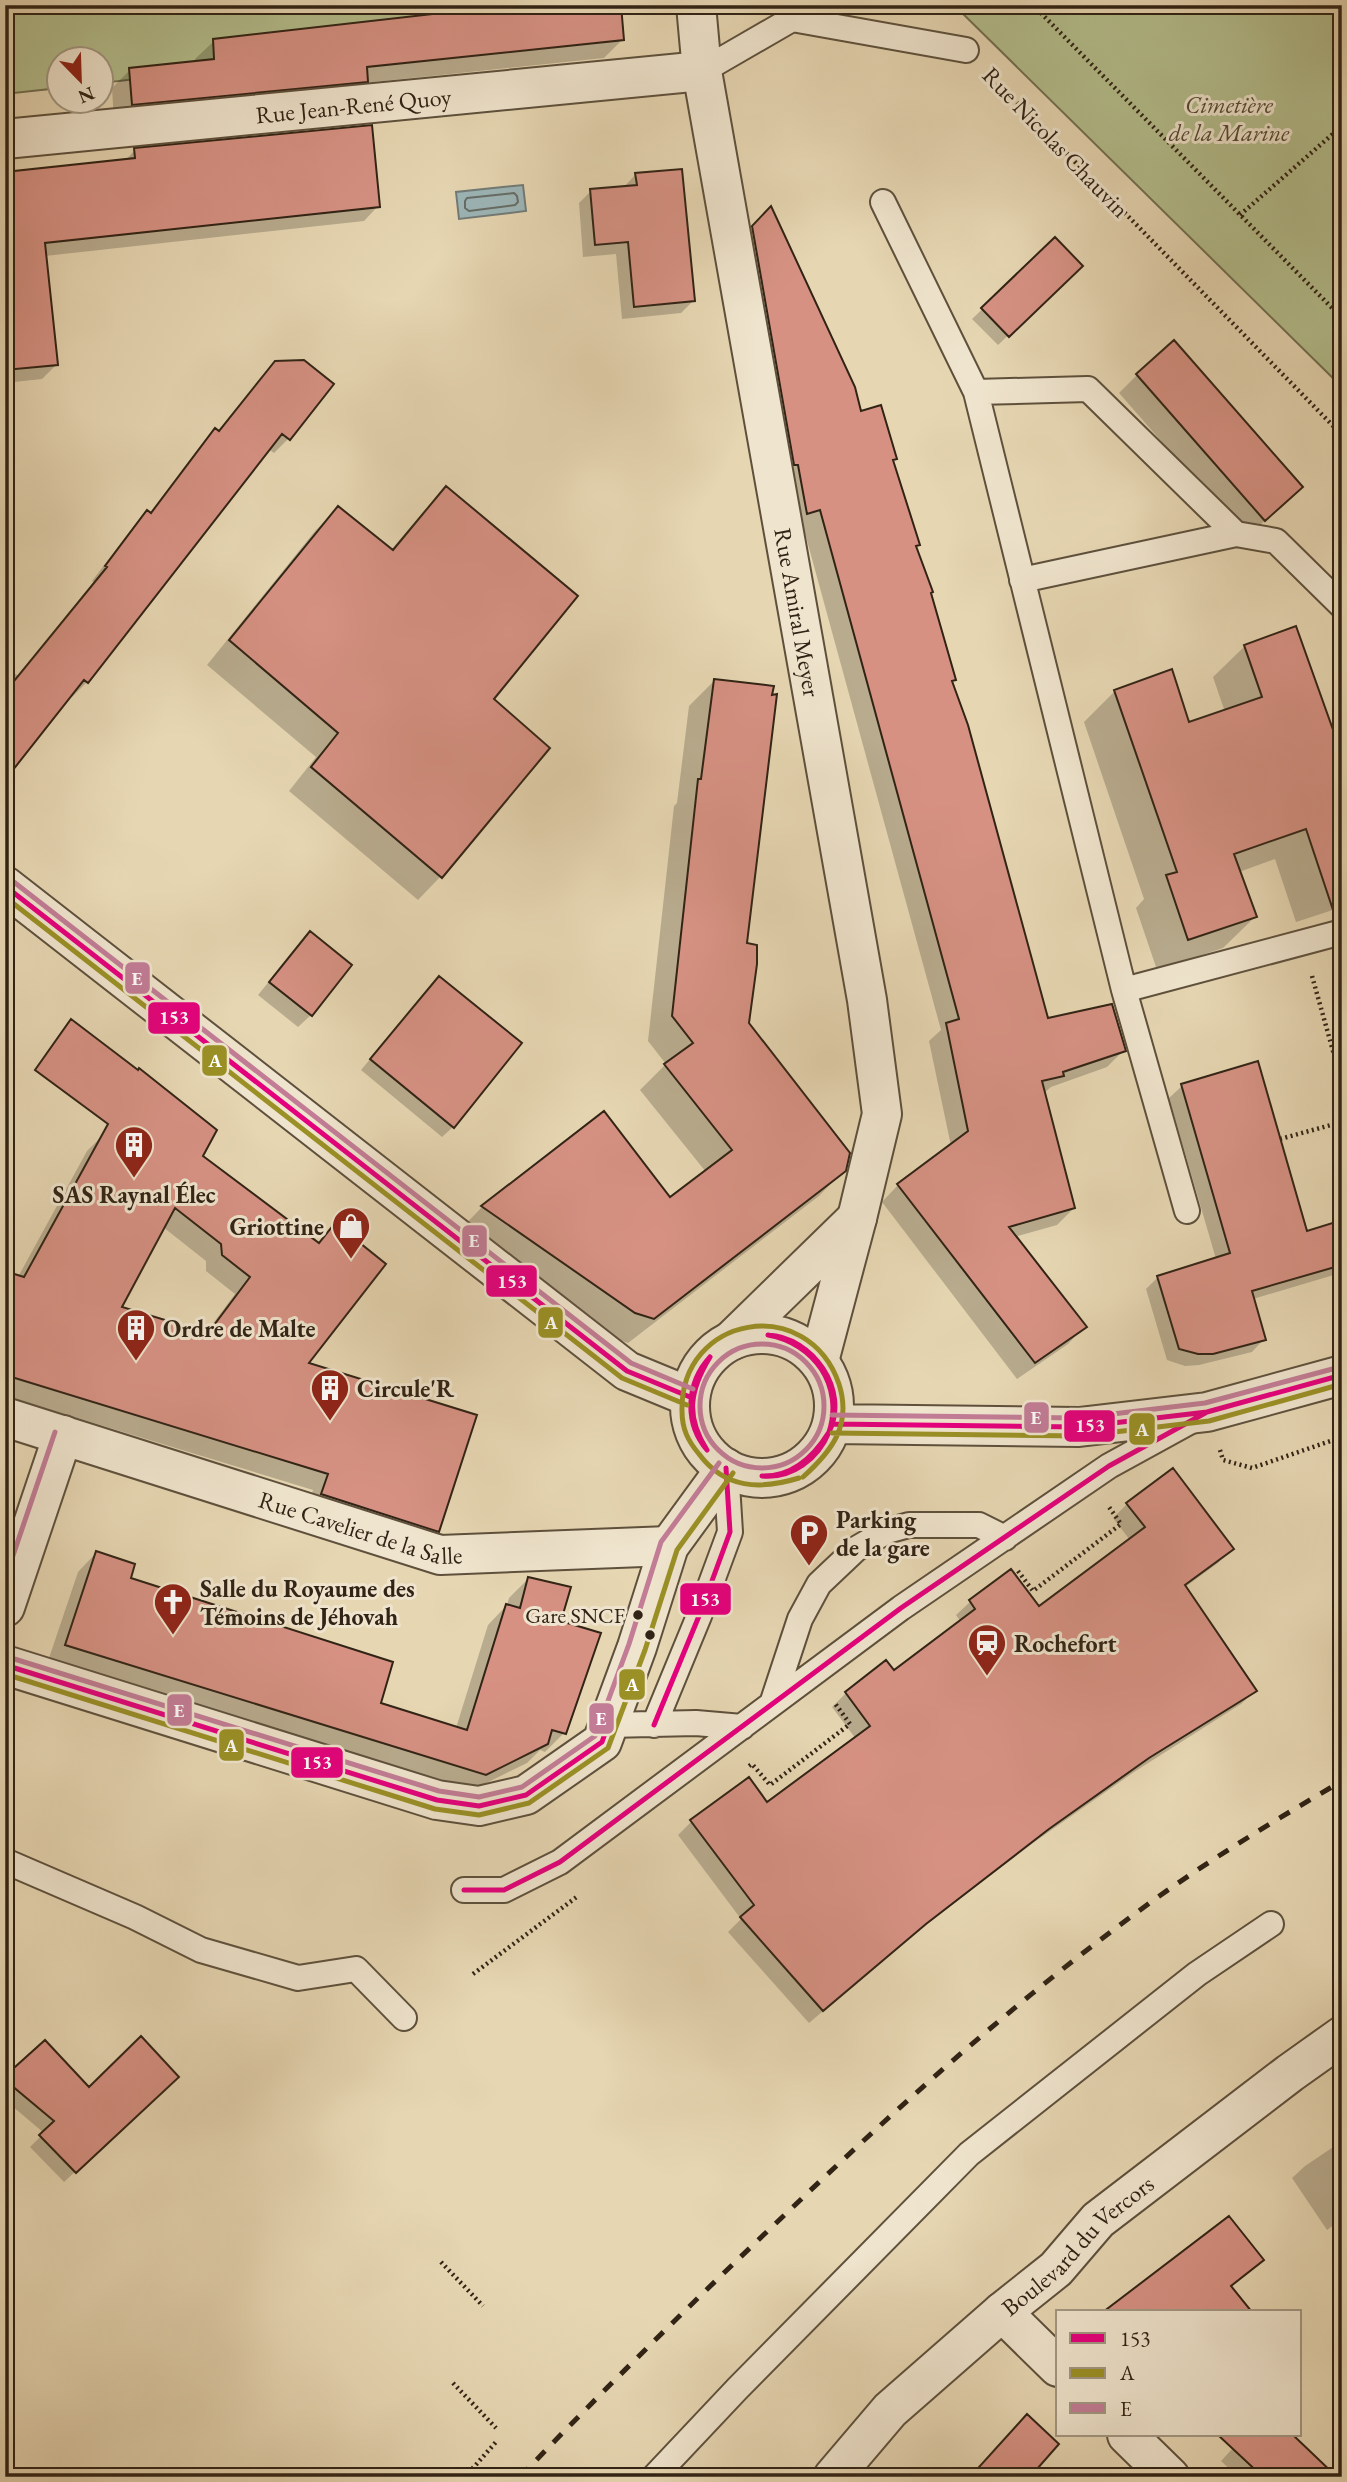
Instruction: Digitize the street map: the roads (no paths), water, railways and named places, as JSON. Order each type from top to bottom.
[{"type":"street","name":"Rue Amiral Meyer","points":[[696,5],[702,71],[869,1013],[882,1114],[819,1360]]},
{"type":"street","name":"Rue Jean-René Quoy","points":[[5,139],[702,71]]},
{"type":"street","points":[[5,886],[627,1371],[690,1396]]},
{"type":"street","points":[[732,1340],[756,1334],[780,1336],[802,1346],[819,1360],[830,1380],[835,1402],[832,1424],[825,1443],[797,1470],[773,1477],[749,1477],[726,1468],[709,1455],[697,1438],[691,1418],[690,1396],[697,1373],[712,1354],[732,1340],[857,1218]]},
{"type":"street","points":[[832,1424],[1079,1427],[1207,1412],[1342,1376]]},
{"type":"street","name":"Rue Cavelier de la Salle","points":[[5,1417],[440,1555],[669,1546]]},
{"type":"street","points":[[5,1607],[63,1435]]},
{"type":"street","points":[[5,1665],[438,1800],[479,1806],[526,1795],[602,1742],[669,1546],[726,1468]]},
{"type":"street","name":"Boulevard du Vercors","points":[[833,2477],[890,2410],[1002,2312],[1056,2269],[1098,2220],[1342,2036]]},
{"type":"street","points":[[1002,2312],[1056,2365]]},
{"type":"street","points":[[1128,2436],[1170,2477]]},
{"type":"lane","name":"Rue Nicolas Chauvin","points":[[702,71],[798,12],[966,50]]},
{"type":"lane","points":[[883,202],[976,392],[1124,989],[1187,1211]]},
{"type":"lane","points":[[976,392],[1088,389],[1236,534]]},
{"type":"lane","points":[[1022,580],[1236,534],[1276,541],[1342,606]]},
{"type":"lane","points":[[1124,989],[1342,932]]},
{"type":"lane","points":[[464,1891],[504,1890],[560,1862],[901,1608],[1109,1466],[1207,1412]]},
{"type":"lane","points":[[654,1725],[730,1532],[726,1468]]},
{"type":"lane","points":[[772,1704],[800,1619],[819,1584],[856,1549],[887,1531],[909,1525],[979,1525],[1005,1538]]},
{"type":"lane","points":[[608,1725],[696,1723],[742,1727]]},
{"type":"lane","points":[[5,1861],[135,1917],[201,1950],[298,1978],[356,1969],[404,2018]]},
{"type":"lane","points":[[654,2477],[969,2154],[1197,1974],[1271,1924]]},
{"type":"water","points":[[523,185],[526,211],[459,219],[456,192]]},
{"type":"railway","points":[[520,2477],[759,2239],[876,2129],[1003,2017],[1091,1947],[1186,1877],[1342,1781]]},
{"type":"place","name":"SAS Raynal Élec","points":[[134,1179]]},
{"type":"place","name":"Griottine","points":[[351,1260]]},
{"type":"place","name":"Ordre de Malte","points":[[136,1362]]},
{"type":"place","name":"Circule'R","points":[[330,1422]]},
{"type":"place","name":"Parking de la gare","points":[[809,1567]]},
{"type":"place","name":"Gare SNCF","points":[[638,1615]]},
{"type":"place","name":"Salle du Royaume des Témoins de Jéhovah","points":[[173,1636]]},
{"type":"place","name":"Rochefort","points":[[987,1677]]},
{"type":"park label","name":"Cimetière de la Marine","points":[[1229,118]]}]
